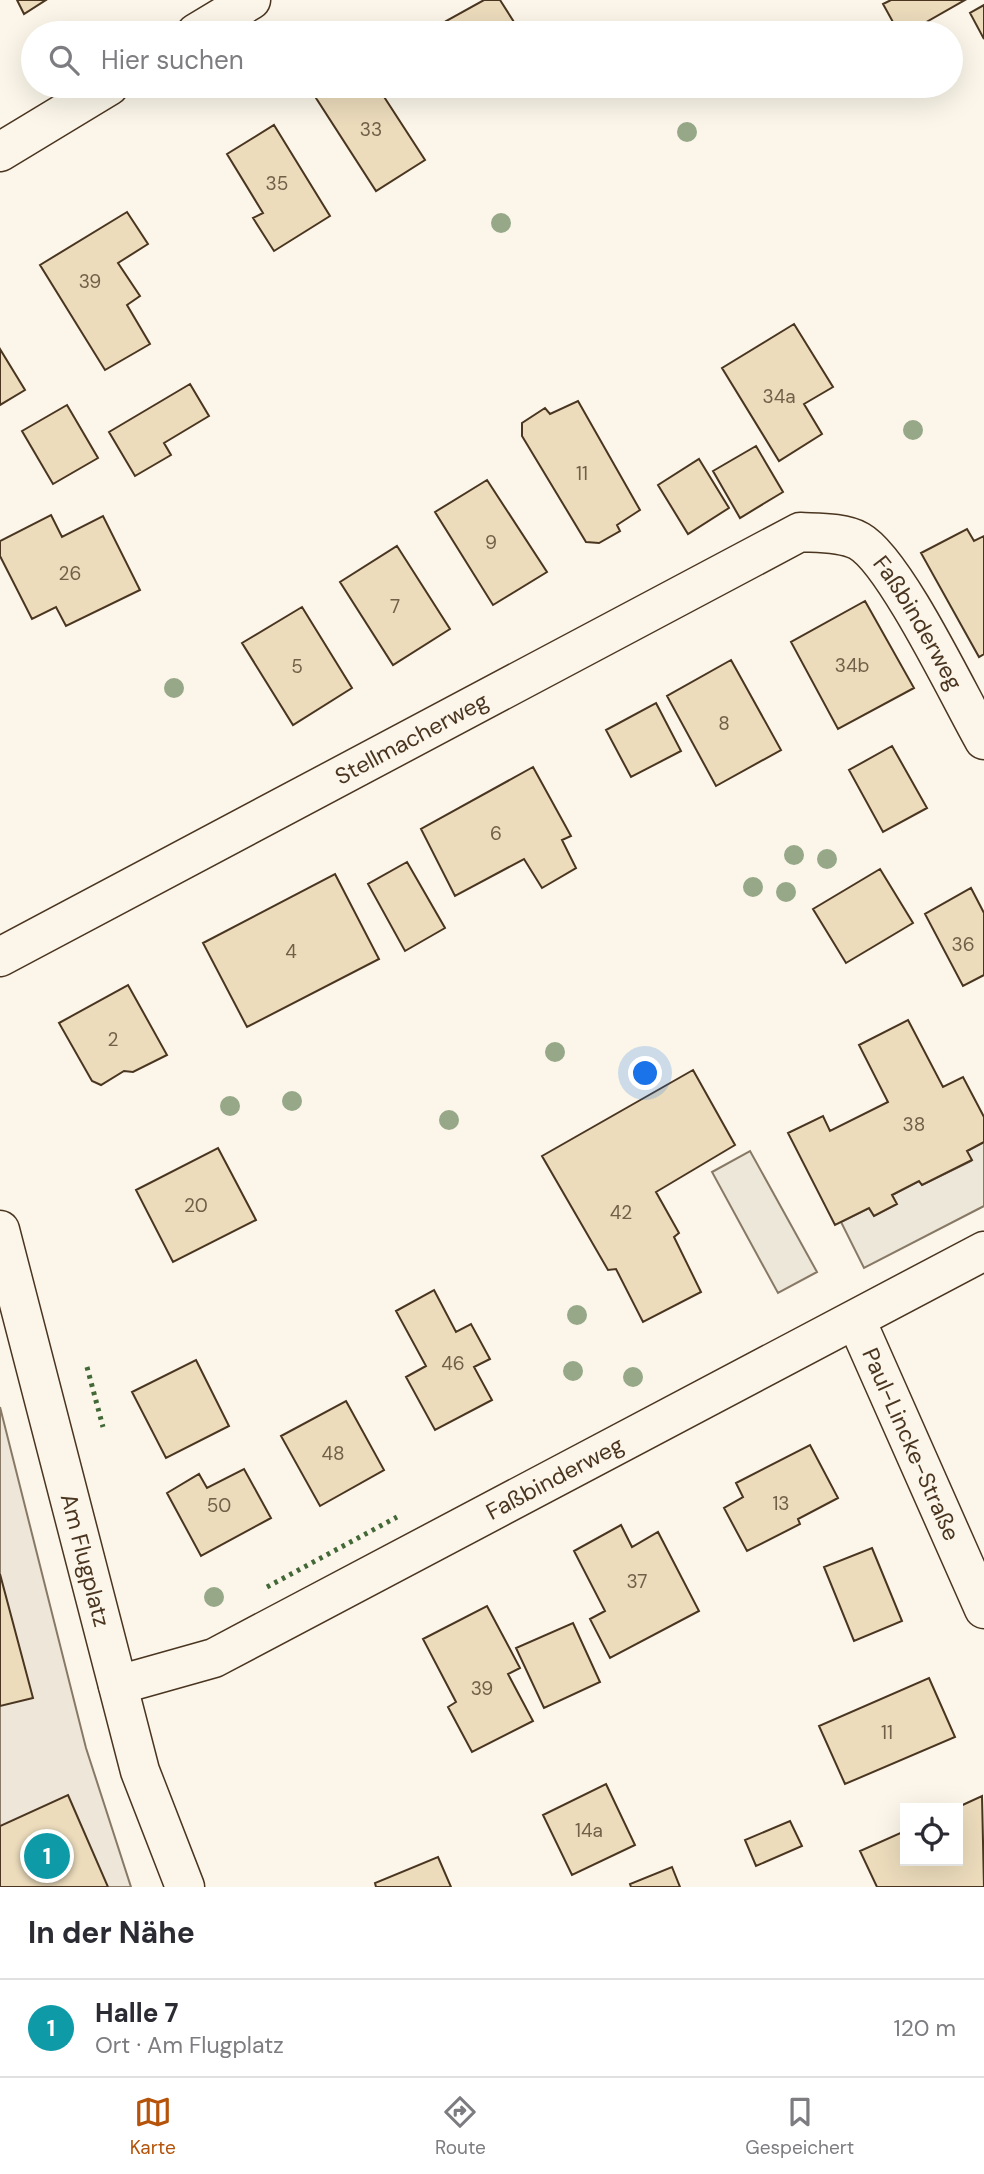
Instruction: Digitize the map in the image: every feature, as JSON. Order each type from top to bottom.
[{"type":"street","points":[[216,21],[251,0]]},
{"type":"street","points":[[0,152],[89,98]]},
{"type":"street","name":"Stellmacherweg","points":[[0,957],[800,533],[827,533]]},
{"type":"street","name":"Faßbinderweg","points":[[827,533],[859,541],[890,572],[984,740]]},
{"type":"street","name":"Am Flugplatz","points":[[0,1230],[140,1771],[185,1887]]},
{"type":"street","name":"Faßbinderweg","points":[[118,1685],[214,1658],[984,1251]]},
{"type":"street","name":"Paul-Lincke-Straße","points":[[856,1320],[984,1609]]},
{"type":"shaded area","points":[[984,1142],[984,1206],[864,1268],[841,1222],[869,1208],[874,1216],[896,1204],[892,1195],[919,1181],[922,1185],[971,1161],[967,1151]]},
{"type":"shaded area","points":[[750,1151],[817,1272],[778,1293],[712,1172]]},
{"type":"shaded area","points":[[0,1407],[86,1748],[131,1887],[0,1887]]},
{"type":"building","points":[[17,0],[46,0],[24,14]]},
{"type":"building","points":[[484,0],[500,0],[513,21],[446,21]]},
{"type":"building","points":[[891,0],[965,0],[928,21],[892,21],[883,4]]},
{"type":"building","points":[[984,5],[984,39],[970,13]]},
{"type":"building","points":[[316,98],[385,98],[425,160],[376,191]]},
{"type":"building","points":[[274,125],[330,216],[274,251],[253,218],[263,213],[227,154]]},
{"type":"building","points":[[127,212],[148,244],[118,263],[140,296],[127,305],[150,344],[105,370],[40,265]]},
{"type":"building","points":[[794,324],[833,387],[804,404],[822,434],[779,461],[722,368]]},
{"type":"building","points":[[0,349],[25,390],[0,405]]},
{"type":"building","points":[[190,384],[209,416],[164,443],[171,455],[135,476],[109,432]]},
{"type":"building","points":[[578,401],[640,510],[617,525],[620,531],[599,543],[586,542],[522,436],[522,423],[545,408],[550,414]]},
{"type":"building","points":[[67,405],[98,458],[53,484],[22,431]]},
{"type":"building","points":[[756,446],[783,492],[740,518],[713,471]]},
{"type":"building","points":[[699,459],[729,508],[688,534],[658,485]]},
{"type":"building","points":[[487,480],[547,572],[493,605],[435,512]]},
{"type":"building","points":[[51,515],[62,537],[103,516],[140,590],[66,626],[56,607],[32,619],[0,556],[0,541]]},
{"type":"building","points":[[967,529],[974,541],[984,536],[984,654],[979,657],[921,553]]},
{"type":"building","points":[[397,546],[450,629],[393,665],[340,582]]},
{"type":"building","points":[[865,601],[914,688],[838,729],[791,642]]},
{"type":"building","points":[[302,607],[352,688],[293,725],[242,643]]},
{"type":"building","points":[[731,660],[781,750],[716,786],[667,696]]},
{"type":"building","points":[[656,703],[681,751],[631,777],[606,730]]},
{"type":"building","points":[[892,746],[927,808],[883,832],[849,770]]},
{"type":"building","points":[[533,767],[571,836],[562,840],[576,868],[542,888],[524,859],[455,896],[421,829]]},
{"type":"building","points":[[407,862],[445,928],[405,951],[368,884]]},
{"type":"building","points":[[880,869],[913,923],[846,963],[813,909]]},
{"type":"building","points":[[335,874],[379,959],[247,1027],[203,943]]},
{"type":"building","points":[[971,888],[984,913],[984,975],[963,986],[925,914]]},
{"type":"building","points":[[128,985],[167,1055],[133,1072],[124,1071],[101,1085],[92,1081],[59,1023]]},
{"type":"building","points":[[908,1020],[943,1087],[963,1077],[984,1117],[984,1142],[967,1151],[972,1160],[922,1185],[919,1181],[892,1195],[897,1204],[874,1216],[869,1208],[835,1225],[788,1133],[823,1116],[830,1131],[888,1102],[859,1045]]},
{"type":"building","points":[[693,1070],[735,1145],[656,1192],[679,1233],[674,1237],[701,1292],[643,1322],[616,1269],[608,1270],[542,1156]]},
{"type":"building","points":[[218,1148],[256,1220],[173,1262],[136,1190]]},
{"type":"building","points":[[434,1290],[456,1332],[471,1324],[490,1359],[474,1367],[492,1400],[435,1430],[406,1377],[426,1366],[396,1311]]},
{"type":"building","points":[[196,1360],[229,1426],[166,1458],[132,1392]]},
{"type":"building","points":[[346,1401],[384,1470],[320,1506],[281,1436]]},
{"type":"building","points":[[810,1445],[838,1498],[798,1519],[800,1524],[747,1551],[724,1508],[743,1497],[736,1483]]},
{"type":"building","points":[[244,1469],[271,1518],[201,1556],[167,1493],[199,1474],[207,1488]]},
{"type":"building","points":[[621,1525],[632,1547],[658,1532],[699,1611],[610,1658],[590,1619],[605,1611],[574,1551]]},
{"type":"building","points":[[872,1548],[902,1621],[854,1641],[824,1567]]},
{"type":"building","points":[[0,1574],[33,1698],[0,1706]]},
{"type":"building","points":[[487,1606],[520,1668],[508,1674],[533,1721],[472,1752],[448,1707],[456,1702],[423,1639]]},
{"type":"building","points":[[573,1623],[600,1682],[544,1708],[516,1648]]},
{"type":"building","points":[[929,1678],[955,1737],[845,1784],[819,1726]]},
{"type":"building","points":[[606,1784],[635,1845],[572,1875],[543,1815]]},
{"type":"building","points":[[68,1795],[108,1887],[0,1887],[0,1826]]},
{"type":"building","points":[[982,1796],[984,1887],[877,1887],[860,1851],[900,1833],[900,1866],[963,1866],[963,1805]]},
{"type":"building","points":[[790,1821],[802,1846],[756,1866],[745,1840]]},
{"type":"building","points":[[438,1857],[451,1887],[376,1887],[375,1883]]},
{"type":"building","points":[[672,1867],[680,1887],[631,1887],[630,1884]]},
{"type":"hedge","points":[[87,1367],[103,1427]]},
{"type":"hedge","points":[[267,1587],[397,1517]]},
{"type":"place","name":"Halle 7","points":[[47,1856]]}]
